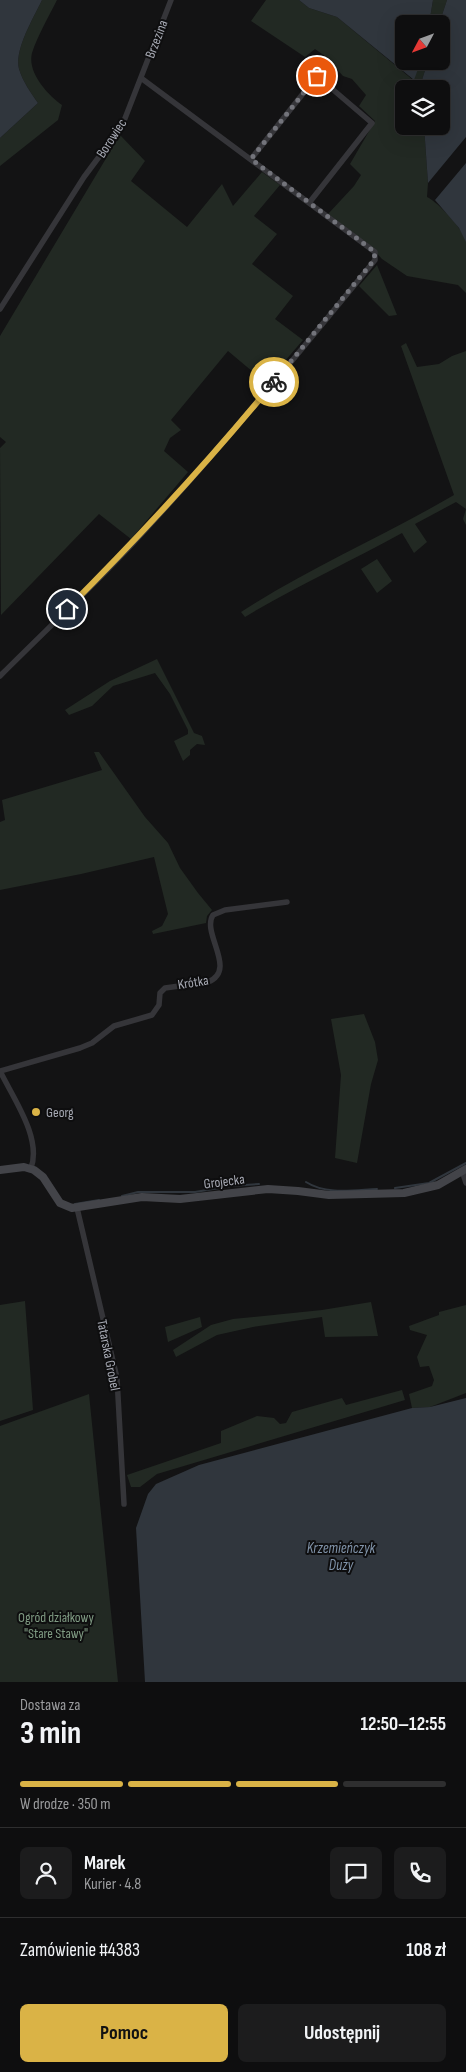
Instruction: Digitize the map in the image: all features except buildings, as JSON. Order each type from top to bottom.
[{"type":"street","name":"Brzezina","points":[[141,78],[171,0]]},
{"type":"street","points":[[251,159],[317,76],[372,123],[309,203]]},
{"type":"street","points":[[0,676],[132,544],[168,505],[259,400],[374,260],[375,252],[141,78]]},
{"type":"street","name":"Borowiec","points":[[0,309],[84,177],[122,126],[141,78]]},
{"type":"street","name":"Krótka","points":[[0,1071],[85,1046],[114,1026],[149,1017],[157,1009],[160,993],[168,986],[208,982],[214,979],[219,974],[221,967],[211,923],[213,915],[226,910],[287,902]]},
{"type":"street","points":[[0,1071],[33,1140],[34,1155],[31,1168]]},
{"type":"street","points":[[0,1170],[31,1168],[43,1178],[60,1203],[68,1208],[77,1208]]},
{"type":"street","points":[[464,1170],[466,1183]]},
{"type":"street","name":"Grojecka","points":[[77,1208],[142,1197],[180,1199],[268,1189],[329,1195],[404,1193],[431,1187],[464,1170]]},
{"type":"street","name":"Tatarska Grobel","points":[[77,1208],[117,1378],[124,1504]]},
{"type":"green space","points":[[42,0],[57,0],[34,47],[31,61],[40,83],[62,105],[58,120],[0,166],[0,138],[38,103],[27,87],[19,69],[18,61],[22,43]]},
{"type":"green space","points":[[266,0],[299,0],[309,8],[337,17],[395,65],[395,70],[401,70],[413,80],[395,80],[395,135],[425,135],[428,183],[427,197],[450,216],[464,236],[466,241],[466,293],[458,285],[407,276],[382,259],[369,245],[328,214],[354,186],[361,175],[350,164],[375,121],[359,106],[366,95],[352,79],[343,76],[331,63],[332,61],[315,49],[305,57],[251,21]]},
{"type":"green space","points":[[433,0],[447,0],[442,15],[430,15]]},
{"type":"green space","points":[[417,70],[425,70],[422,80],[413,80]]},
{"type":"green space","points":[[120,135],[145,161],[131,181],[187,227],[222,184],[233,206],[262,172],[280,185],[254,216],[277,234],[252,264],[293,296],[275,319],[303,340],[266,383],[228,351],[171,420],[181,430],[170,438],[164,451],[188,472],[131,539],[99,514],[1,615],[0,448],[6,442],[0,437],[0,336]]},
{"type":"green space","points":[[377,265],[397,315],[389,316],[359,286]]},
{"type":"green space","points":[[406,343],[417,367],[439,364],[452,356],[466,351],[466,509],[456,502],[415,524],[427,542],[414,553],[402,533],[245,617],[241,612],[267,596],[454,495],[401,346]]},
{"type":"green space","points":[[466,509],[466,525],[463,519]]},
{"type":"green space","points":[[377,559],[392,581],[377,593],[361,569]]},
{"type":"green space","points":[[157,659],[194,733],[202,736],[205,745],[197,744],[190,750],[190,755],[183,761],[174,741],[188,734],[188,730],[170,694],[155,673],[113,686],[92,706],[69,715],[65,710],[110,681]]},
{"type":"green space","points":[[94,752],[99,752],[145,817],[168,843],[180,868],[212,910],[207,916],[206,923],[153,934],[152,931],[162,926],[168,914],[154,857],[0,890],[0,822],[5,820],[2,800],[102,770]]},
{"type":"green space","points":[[364,1014],[375,1042],[378,1060],[371,1084],[357,1163],[335,1158],[341,1075],[331,1019]]},
{"type":"green space","points":[[25,1301],[33,1410],[0,1421],[0,1305]]},
{"type":"green space","points":[[371,1302],[378,1336],[325,1337],[322,1317],[253,1327],[217,1335],[176,1357],[173,1350],[211,1325],[233,1319],[322,1310]]},
{"type":"green space","points":[[466,1305],[466,1393],[430,1407],[412,1408],[409,1394],[432,1386],[434,1380],[429,1366],[420,1367],[417,1357],[427,1335],[410,1330],[409,1326],[439,1315],[439,1312]]},
{"type":"green space","points":[[200,1317],[202,1327],[168,1342],[165,1327]]},
{"type":"green space","points":[[402,1390],[405,1400],[157,1474],[140,1487],[131,1487],[127,1475],[221,1443],[221,1431],[257,1416],[274,1418],[280,1424],[286,1423],[292,1412],[342,1398],[346,1405]]},
{"type":"green space","name":"Ogród działkowy \"Stare Stawy\"","points":[[89,1394],[118,1682],[0,1682],[0,1426]]},
{"type":"water","points":[[0,0],[42,0],[22,43],[18,61],[19,69],[27,87],[38,103],[0,138]]},
{"type":"water","points":[[299,0],[433,0],[430,15],[395,15],[395,64],[337,17],[309,8]]},
{"type":"water","points":[[447,0],[466,0],[466,137],[428,183],[425,135],[450,135],[450,80],[422,80],[425,70],[450,70],[450,15],[442,15]]},
{"type":"water","points":[[402,70],[418,70],[414,80]]},
{"type":"water","points":[[466,163],[466,242],[459,228],[435,200]]},
{"type":"water","name":"Krzemieńczyk Duży","points":[[466,1398],[466,1682],[145,1682],[136,1528],[148,1494],[156,1484],[199,1465],[412,1408],[430,1407]]},
{"type":"waterway","points":[[395,1188],[429,1183],[466,1163]]},
{"type":"waterway","points":[[306,1182],[322,1189],[331,1190],[377,1189]]},
{"type":"waterway","points":[[122,1196],[138,1192],[195,1192],[259,1184]]},
{"type":"waterway","points":[[75,1204],[99,1200]]},
{"type":"way so far","points":[[274,382],[374,260],[375,252],[336,225],[251,159],[317,76]]},
{"type":"place","name":"Georg","points":[[36,1112]]},
{"type":"route","points":[[67,609],[168,505],[274,382]]}]
